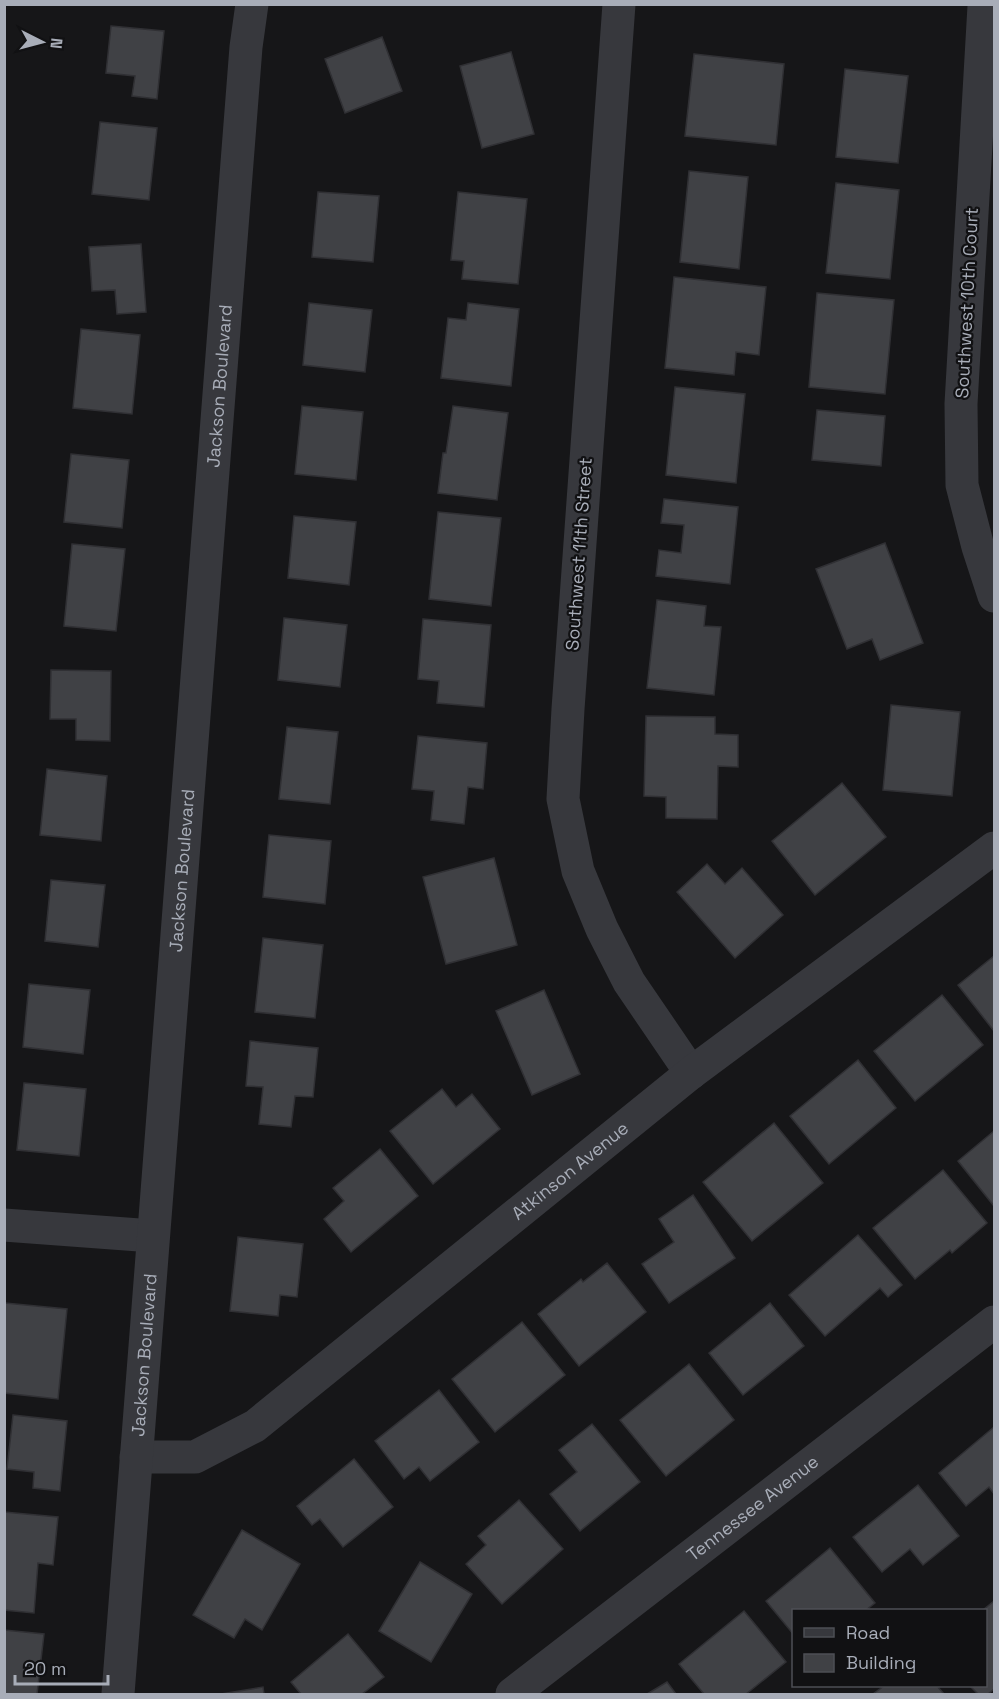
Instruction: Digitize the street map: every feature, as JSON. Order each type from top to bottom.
[{"type":"street","name":"Jackson Boulevard","points":[[118,1695],[246,46],[252,4]]},
{"type":"street","name":"Southwest 11th Street","points":[[619,4],[569,685],[563,799],[578,871],[602,929],[629,982],[691,1073]]},
{"type":"street","name":"Southwest 10th Court","points":[[982,6],[961,404],[962,485],[994,597]]},
{"type":"street","name":"Atkinson Avenue","points":[[136,1457],[195,1456],[255,1426],[691,1073],[994,848]]},
{"type":"street","points":[[4,1225],[153,1236]]},
{"type":"street","name":"Tennessee Avenue","points":[[512,1695],[994,1322]]},
{"type":"building","points":[[111,26],[164,31],[157,99],[132,96],[135,76],[106,73]]},
{"type":"building","points":[[382,37],[402,91],[345,113],[325,59]]},
{"type":"building","points":[[511,52],[534,134],[482,148],[460,66]]},
{"type":"building","points":[[694,54],[784,64],[776,145],[685,136]]},
{"type":"building","points":[[845,69],[908,76],[898,163],[836,157]]},
{"type":"building","points":[[100,122],[157,128],[149,200],[92,194]]},
{"type":"building","points":[[689,171],[748,177],[739,269],[680,262]]},
{"type":"building","points":[[836,183],[899,190],[890,279],[826,273]]},
{"type":"building","points":[[318,192],[379,196],[373,262],[312,257]]},
{"type":"building","points":[[458,192],[527,199],[518,284],[462,279],[464,261],[451,260]]},
{"type":"building","points":[[141,244],[146,312],[117,314],[115,290],[92,291],[89,247]]},
{"type":"building","points":[[674,277],[766,287],[759,355],[736,352],[734,375],[665,368]]},
{"type":"building","points":[[817,293],[894,300],[885,394],[809,387]]},
{"type":"building","points":[[309,303],[372,310],[365,372],[303,365]]},
{"type":"building","points":[[468,303],[519,309],[511,386],[441,378],[448,318],[466,320]]},
{"type":"building","points":[[81,329],[140,335],[132,414],[73,408]]},
{"type":"building","points":[[675,387],[745,394],[736,483],[666,475]]},
{"type":"building","points":[[302,406],[363,412],[356,480],[295,474]]},
{"type":"building","points":[[453,406],[508,413],[497,500],[438,493],[443,453],[446,453]]},
{"type":"building","points":[[817,410],[885,416],[881,466],[812,460]]},
{"type":"building","points":[[71,454],[129,460],[122,528],[64,522]]},
{"type":"building","points":[[664,499],[738,507],[730,584],[656,576],[659,550],[681,553],[684,525],[661,523]]},
{"type":"building","points":[[438,512],[501,518],[491,606],[429,599]]},
{"type":"building","points":[[294,516],[356,522],[349,585],[288,578]]},
{"type":"building","points":[[885,543],[923,643],[880,660],[872,639],[847,649],[816,569]]},
{"type":"building","points":[[72,544],[125,549],[116,631],[64,626]]},
{"type":"building","points":[[657,600],[706,606],[704,626],[721,627],[714,695],[647,688]]},
{"type":"building","points":[[284,618],[347,625],[340,687],[278,680]]},
{"type":"building","points":[[423,619],[491,625],[484,707],[437,703],[439,681],[418,679]]},
{"type":"building","points":[[51,670],[111,671],[110,741],[76,740],[76,719],[50,719]]},
{"type":"building","points":[[891,705],[960,712],[952,796],[883,790]]},
{"type":"building","points":[[646,716],[715,717],[715,734],[738,735],[738,767],[718,766],[717,819],[666,818],[666,797],[644,796]]},
{"type":"building","points":[[287,727],[338,732],[330,804],[279,799]]},
{"type":"building","points":[[418,736],[487,743],[483,789],[468,787],[464,824],[431,820],[434,791],[412,789]]},
{"type":"building","points":[[47,769],[107,776],[101,841],[40,835]]},
{"type":"building","points":[[842,783],[886,837],[815,895],[772,841]]},
{"type":"building","points":[[269,835],[331,841],[325,904],[263,897]]},
{"type":"building","points":[[494,858],[517,945],[446,964],[423,877]]},
{"type":"building","points":[[707,864],[725,884],[742,868],[783,915],[735,958],[677,892]]},
{"type":"building","points":[[51,880],[105,885],[98,947],[45,941]]},
{"type":"building","points":[[263,938],[323,945],[315,1018],[255,1012]]},
{"type":"building","points":[[994,956],[994,1031],[958,985]]},
{"type":"building","points":[[29,984],[90,990],[83,1054],[23,1047]]},
{"type":"building","points":[[544,990],[580,1074],[532,1095],[496,1011]]},
{"type":"building","points":[[942,995],[983,1045],[915,1101],[874,1051]]},
{"type":"building","points":[[250,1041],[318,1048],[313,1097],[295,1096],[291,1127],[259,1124],[263,1087],[246,1086]]},
{"type":"building","points":[[858,1060],[896,1108],[829,1164],[790,1116]]},
{"type":"building","points":[[24,1083],[86,1089],[79,1156],[17,1150]]},
{"type":"building","points":[[442,1089],[456,1107],[472,1094],[500,1129],[433,1184],[390,1131]]},
{"type":"building","points":[[774,1123],[823,1183],[752,1241],[703,1182]]},
{"type":"building","points":[[994,1131],[994,1206],[958,1161]]},
{"type":"building","points":[[380,1149],[418,1196],[351,1252],[324,1219],[344,1201],[333,1188]]},
{"type":"building","points":[[943,1170],[987,1223],[952,1253],[950,1250],[915,1279],[873,1228]]},
{"type":"building","points":[[693,1195],[735,1258],[669,1303],[642,1264],[674,1242],[659,1219]]},
{"type":"building","points":[[858,1235],[902,1285],[888,1297],[880,1288],[825,1336],[789,1295]]},
{"type":"building","points":[[238,1237],[303,1244],[297,1297],[280,1295],[278,1316],[230,1311]]},
{"type":"building","points":[[607,1263],[646,1312],[579,1366],[538,1314],[581,1279],[583,1282]]},
{"type":"building","points":[[5,1303],[67,1309],[58,1399],[4,1393]]},
{"type":"building","points":[[770,1303],[804,1346],[743,1395],[709,1353]]},
{"type":"building","points":[[522,1322],[565,1375],[495,1432],[452,1379]]},
{"type":"building","points":[[689,1364],[734,1420],[666,1476],[620,1420]]},
{"type":"building","points":[[439,1390],[479,1442],[430,1481],[419,1467],[404,1479],[375,1441]]},
{"type":"building","points":[[13,1415],[67,1421],[60,1491],[33,1488],[34,1472],[7,1469]]},
{"type":"building","points":[[592,1424],[640,1482],[580,1531],[550,1494],[577,1472],[559,1450]]},
{"type":"building","points":[[994,1427],[994,1494],[989,1487],[966,1506],[939,1473]]},
{"type":"building","points":[[354,1459],[393,1507],[343,1547],[320,1519],[312,1525],[297,1506]]},
{"type":"building","points":[[918,1485],[959,1536],[923,1565],[910,1549],[882,1572],[853,1537]]},
{"type":"building","points":[[519,1500],[563,1549],[502,1604],[466,1564],[486,1545],[478,1536]]},
{"type":"building","points":[[4,1512],[58,1517],[53,1565],[38,1563],[34,1613],[4,1610]]},
{"type":"building","points":[[242,1530],[300,1564],[262,1630],[245,1619],[234,1638],[193,1615]]},
{"type":"building","points":[[830,1548],[875,1603],[867,1609],[792,1609],[792,1633],[766,1601]]},
{"type":"building","points":[[420,1562],[472,1594],[431,1662],[379,1631]]},
{"type":"building","points":[[994,1601],[994,1689],[988,1694],[978,1694],[971,1687],[987,1687],[987,1609],[984,1609]]},
{"type":"building","points":[[744,1611],[786,1662],[746,1694],[704,1694],[679,1664]]},
{"type":"building","points":[[4,1630],[44,1634],[37,1694],[4,1694]]},
{"type":"building","points":[[348,1634],[384,1677],[362,1694],[301,1694],[291,1682]]},
{"type":"building","points":[[667,1682],[676,1694],[647,1694]]},
{"type":"building","points":[[263,1687],[264,1694],[221,1694]]},
{"type":"building","points":[[883,1687],[938,1687],[944,1694],[873,1694]]}]
